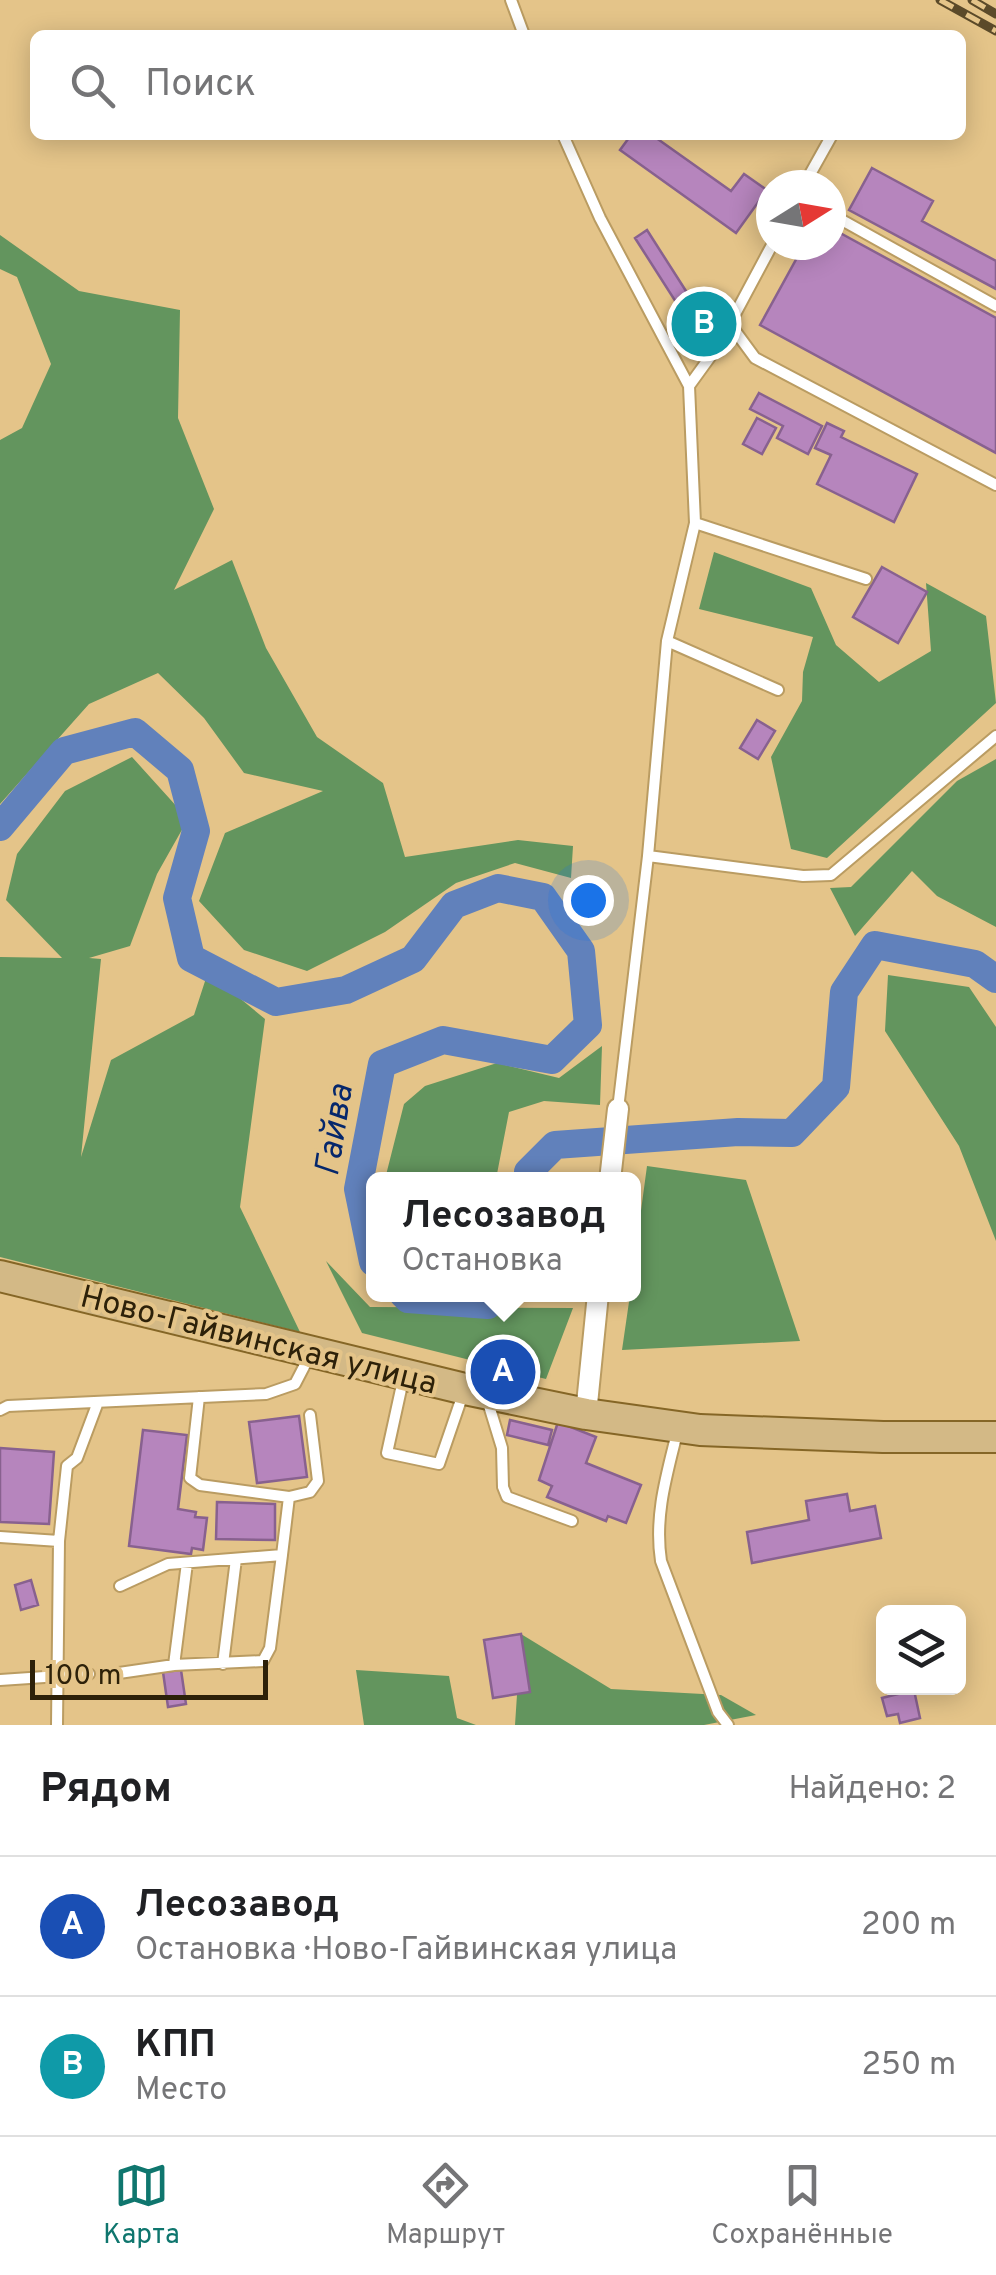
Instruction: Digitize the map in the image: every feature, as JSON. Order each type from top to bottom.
[{"type":"main road","name":"Ново-Гайвинская улица","points":[[0,1276],[475,1391],[586,1414],[678,1428],[883,1437],[996,1437]]},
{"type":"street","points":[[611,1172],[618,1109]]},
{"type":"street","points":[[586,1414],[597,1302]]},
{"type":"lane","points":[[511,0],[522,30]]},
{"type":"lane","points":[[565,140],[600,218],[688,386],[695,523],[667,641],[648,856],[618,1109]]},
{"type":"lane","points":[[812,170],[829,140]]},
{"type":"lane","points":[[846,222],[996,306]]},
{"type":"lane","points":[[688,386],[730,324],[764,260]]},
{"type":"lane","points":[[730,324],[755,358],[996,486]]},
{"type":"lane","points":[[695,523],[866,579]]},
{"type":"lane","points":[[667,641],[778,690]]},
{"type":"lane","points":[[648,856],[803,876],[832,876],[996,736]]},
{"type":"lane","points":[[0,1410],[8,1406],[266,1394],[295,1384],[311,1352]]},
{"type":"lane","points":[[404,1374],[387,1454],[439,1464],[475,1391]]},
{"type":"lane","points":[[475,1391],[502,1448],[507,1497],[572,1521]]},
{"type":"lane","points":[[199,1398],[190,1470],[194,1483],[289,1497],[310,1492],[318,1482],[310,1415]]},
{"type":"lane","points":[[57,1725],[60,1541],[67,1466],[77,1458],[98,1402]]},
{"type":"lane","points":[[678,1428],[660,1504],[657,1535],[661,1561],[718,1712],[728,1725]]},
{"type":"lane","points":[[119,1673],[254,1662],[268,1656],[289,1497]]},
{"type":"lane","points":[[0,1537],[60,1541]]},
{"type":"lane","points":[[120,1586],[168,1564],[282,1555]]},
{"type":"lane","points":[[223,1664],[236,1558]]},
{"type":"lane","points":[[174,1666],[187,1563]]},
{"type":"lane","points":[[0,1680],[88,1674]]},
{"type":"green space","points":[[0,235],[79,291],[180,310],[178,418],[214,509],[174,590],[232,560],[266,648],[317,737],[383,783],[405,857],[518,840],[573,846],[571,878],[515,863],[456,883],[385,932],[307,971],[244,950],[199,901],[225,833],[323,791],[244,773],[204,718],[158,673],[89,704],[0,804],[0,440],[22,428],[51,364],[17,277],[0,269]]},
{"type":"green space","points":[[714,552],[811,588],[836,645],[879,682],[931,651],[926,583],[986,616],[996,703],[827,858],[791,849],[771,757],[802,701],[803,672],[813,637],[699,609]]},
{"type":"green space","points":[[132,757],[188,819],[157,874],[130,946],[89,958],[101,959],[81,1157],[111,1060],[194,1015],[208,972],[265,1019],[240,1207],[300,1332],[0,1257],[0,957],[62,958],[6,900],[17,854],[65,791]]},
{"type":"green space","points":[[996,759],[996,927],[937,896],[912,871],[855,936],[830,888],[851,887],[957,781]]},
{"type":"green space","points":[[888,975],[969,987],[996,1027],[996,1241],[959,1146],[885,1031]]},
{"type":"green space","points":[[602,1046],[600,1105],[544,1101],[509,1112],[497,1172],[387,1172],[404,1104],[425,1086],[497,1063],[559,1078]]},
{"type":"green space","points":[[647,1166],[746,1180],[800,1341],[622,1350],[629,1302],[641,1302],[641,1211]]},
{"type":"green space","points":[[326,1261],[370,1307],[573,1308],[546,1379],[362,1333]]},
{"type":"green space","points":[[521,1634],[611,1689],[721,1695],[756,1715],[704,1725],[515,1725]]},
{"type":"green space","points":[[356,1670],[449,1676],[457,1718],[476,1725],[364,1725]]},
{"type":"building","points":[[627,140],[659,140],[731,191],[744,174],[756,182],[756,205],[736,233],[620,150]]},
{"type":"building","points":[[872,168],[933,201],[922,221],[996,261],[996,289],[849,210]]},
{"type":"building","points":[[647,230],[693,302],[681,310],[635,238]]},
{"type":"building","points":[[846,236],[996,318],[996,453],[760,325],[796,260],[846,260]]},
{"type":"building","points":[[695,308],[720,322],[714,344],[686,328]]},
{"type":"building","points":[[759,393],[822,426],[808,454],[777,438],[783,426],[750,409]]},
{"type":"building","points":[[757,418],[776,428],[762,454],[743,444]]},
{"type":"building","points":[[827,423],[844,431],[841,437],[917,474],[894,522],[817,484],[831,455],[815,448]]},
{"type":"building","points":[[882,567],[927,592],[898,643],[853,617]]},
{"type":"building","points":[[757,720],[775,731],[758,759],[740,748]]},
{"type":"building","points":[[299,1416],[307,1477],[257,1483],[249,1422]]},
{"type":"building","points":[[510,1420],[552,1430],[548,1445],[507,1435]]},
{"type":"building","points":[[558,1422],[596,1437],[586,1463],[641,1485],[626,1523],[608,1516],[606,1521],[547,1497],[552,1486],[539,1480]]},
{"type":"building","points":[[143,1430],[187,1435],[178,1509],[207,1518],[203,1550],[192,1548],[191,1554],[129,1546]]},
{"type":"building","points":[[0,1448],[54,1452],[49,1524],[0,1522]]},
{"type":"building","points":[[847,1494],[850,1511],[875,1506],[881,1538],[752,1563],[747,1532],[809,1520],[806,1501]]},
{"type":"building","points":[[217,1502],[275,1504],[275,1540],[216,1539]]},
{"type":"building","points":[[31,1580],[38,1605],[21,1610],[15,1585]]},
{"type":"building","points":[[521,1634],[530,1692],[493,1698],[484,1640]]},
{"type":"building","points":[[181,1670],[186,1704],[168,1707],[163,1672]]},
{"type":"building","points":[[915,1695],[920,1718],[900,1723],[898,1714],[887,1716],[882,1698]]},
{"type":"waterway","name":"Гайва","points":[[0,827],[64,751],[135,732],[180,770],[196,831],[177,898],[191,958],[276,1002],[346,990],[413,959],[454,905],[498,888],[543,897],[581,951],[588,1025],[552,1060],[443,1040],[382,1064],[358,1189],[366,1228]]},
{"type":"waterway","name":"Гайва","points":[[528,1172],[555,1145],[738,1132],[792,1133],[836,1087],[844,992],[875,945],[975,964],[996,979]]},
{"type":"waterway","name":"Гайва","points":[[448,1302],[492,1302]]},
{"type":"railway","points":[[940,0],[996,31]]},
{"type":"railway","points":[[972,0],[996,14]]},
{"type":"place","name":"КПП","points":[[704,324]]},
{"type":"place","name":"Лесозавод","points":[[503,1372]]}]
